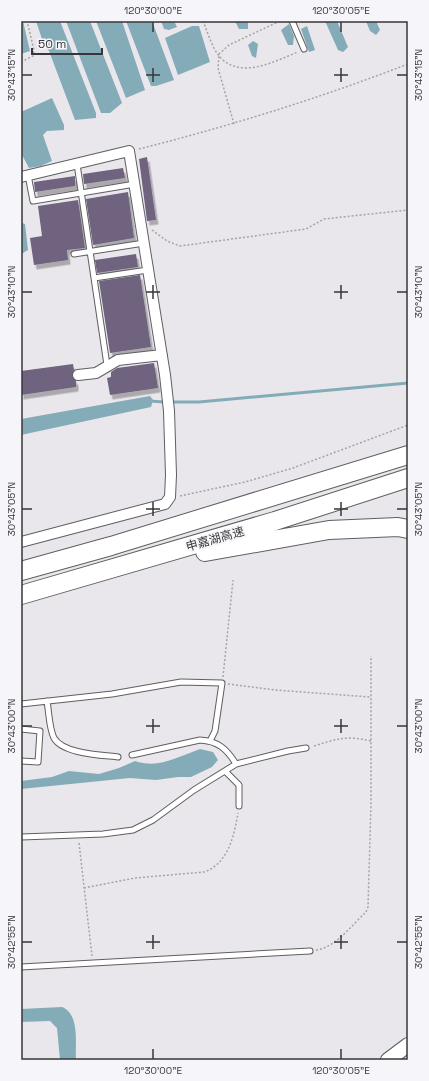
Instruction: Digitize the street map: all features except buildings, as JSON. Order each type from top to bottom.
[{"type":"highway","points":[[358,472],[408,451]]},
{"type":"highway","name":"申嘉湖高速","points":[[21,571],[119,544],[358,472],[408,455]]},
{"type":"highway","name":"申嘉湖高速","points":[[21,595],[275,521],[408,478]]},
{"type":"highway","points":[[117,568],[329,530],[398,527],[408,529]]},
{"type":"main road","points":[[388,1060],[408,1045]]},
{"type":"street","points":[[21,542],[165,504],[170,497],[168,398],[149,270],[129,152],[24,176]]},
{"type":"street","points":[[78,375],[96,373],[107,365],[118,360],[162,355]]},
{"type":"lane","points":[[292,21],[304,49]]},
{"type":"lane","points":[[77,164],[107,365]]},
{"type":"lane","points":[[24,176],[33,201],[135,184]]},
{"type":"lane","points":[[74,254],[144,243]]},
{"type":"lane","points":[[94,278],[149,270]]},
{"type":"lane","points":[[21,710],[21,704],[112,694],[181,682],[222,683],[215,731],[210,741]]},
{"type":"lane","points":[[47,701],[54,737],[59,743],[86,754],[118,757]]},
{"type":"lane","points":[[21,729],[40,731],[38,762],[21,761]]},
{"type":"lane","points":[[132,755],[200,740],[210,741],[228,751],[236,764]]},
{"type":"lane","points":[[21,837],[116,833],[133,830],[153,820],[236,764],[306,748]]},
{"type":"lane","points":[[225,771],[239,785],[239,806]]},
{"type":"lane","points":[[21,967],[310,951]]},
{"type":"path","points":[[21,62],[33,56],[34,50],[27,21]]},
{"type":"path","points":[[203,21],[218,54],[218,68],[234,124]]},
{"type":"path","points":[[218,54],[229,46],[280,21]]},
{"type":"path","points":[[218,54],[231,65],[250,69],[304,49]]},
{"type":"path","points":[[129,152],[234,124],[292,106],[408,64]]},
{"type":"path","points":[[142,231],[152,230],[167,241],[180,246],[306,229],[324,219],[408,210]]},
{"type":"path","points":[[170,497],[237,484],[293,468],[408,425]]},
{"type":"path","points":[[233,580],[222,683],[275,690],[370,697]]},
{"type":"path","points":[[310,951],[324,949],[332,944],[366,912],[368,907],[372,741],[370,697],[371,656]]},
{"type":"path","points":[[306,748],[335,739],[360,739],[372,741]]},
{"type":"path","points":[[84,888],[134,878],[204,872],[214,869],[225,856],[234,836],[239,806]]},
{"type":"path","points":[[78,835],[92,963]]},
{"type":"water","points":[[21,21],[23,21],[30,51],[21,54]]},
{"type":"water","points":[[36,21],[60,21],[96,113],[96,118],[75,120],[49,51],[44,45]]},
{"type":"water","points":[[66,21],[90,21],[122,103],[110,113],[101,113]]},
{"type":"water","points":[[96,21],[122,21],[145,90],[126,98]]},
{"type":"water","points":[[126,21],[152,21],[174,80],[156,86],[151,86]]},
{"type":"water","points":[[161,21],[174,21],[177,27],[169,30],[164,29]]},
{"type":"water","points":[[235,21],[248,21],[248,29],[239,29]]},
{"type":"water","points":[[325,21],[337,21],[348,47],[343,52],[338,50]]},
{"type":"water","points":[[366,21],[376,21],[380,30],[376,35],[370,31]]},
{"type":"water","points":[[289,24],[294,36],[293,45],[288,45],[281,30]]},
{"type":"water","points":[[192,26],[199,26],[210,62],[178,75],[165,38]]},
{"type":"water","points":[[307,26],[315,50],[309,52],[301,29]]},
{"type":"water","points":[[253,41],[258,44],[256,58],[252,56],[248,45]]},
{"type":"water","points":[[52,98],[64,125],[64,130],[47,131],[43,135],[52,161],[41,166],[29,168],[21,153],[21,112]]},
{"type":"water","points":[[22,223],[25,224],[28,250],[21,253]]},
{"type":"water","points":[[150,396],[153,400],[151,407],[21,435],[21,419]]},
{"type":"water","points":[[200,749],[213,752],[218,760],[212,767],[191,777],[156,780],[130,778],[21,789],[21,781],[52,777],[69,771],[99,774],[135,761],[152,764],[160,763]]},
{"type":"water","points":[[62,1007],[72,1016],[74,1022],[76,1060],[60,1060],[57,1028],[50,1021],[21,1022],[21,1009]]},
{"type":"waterway","points":[[171,402],[199,402],[408,383]]},
{"type":"waterway","points":[[149,401],[165,402]]}]
